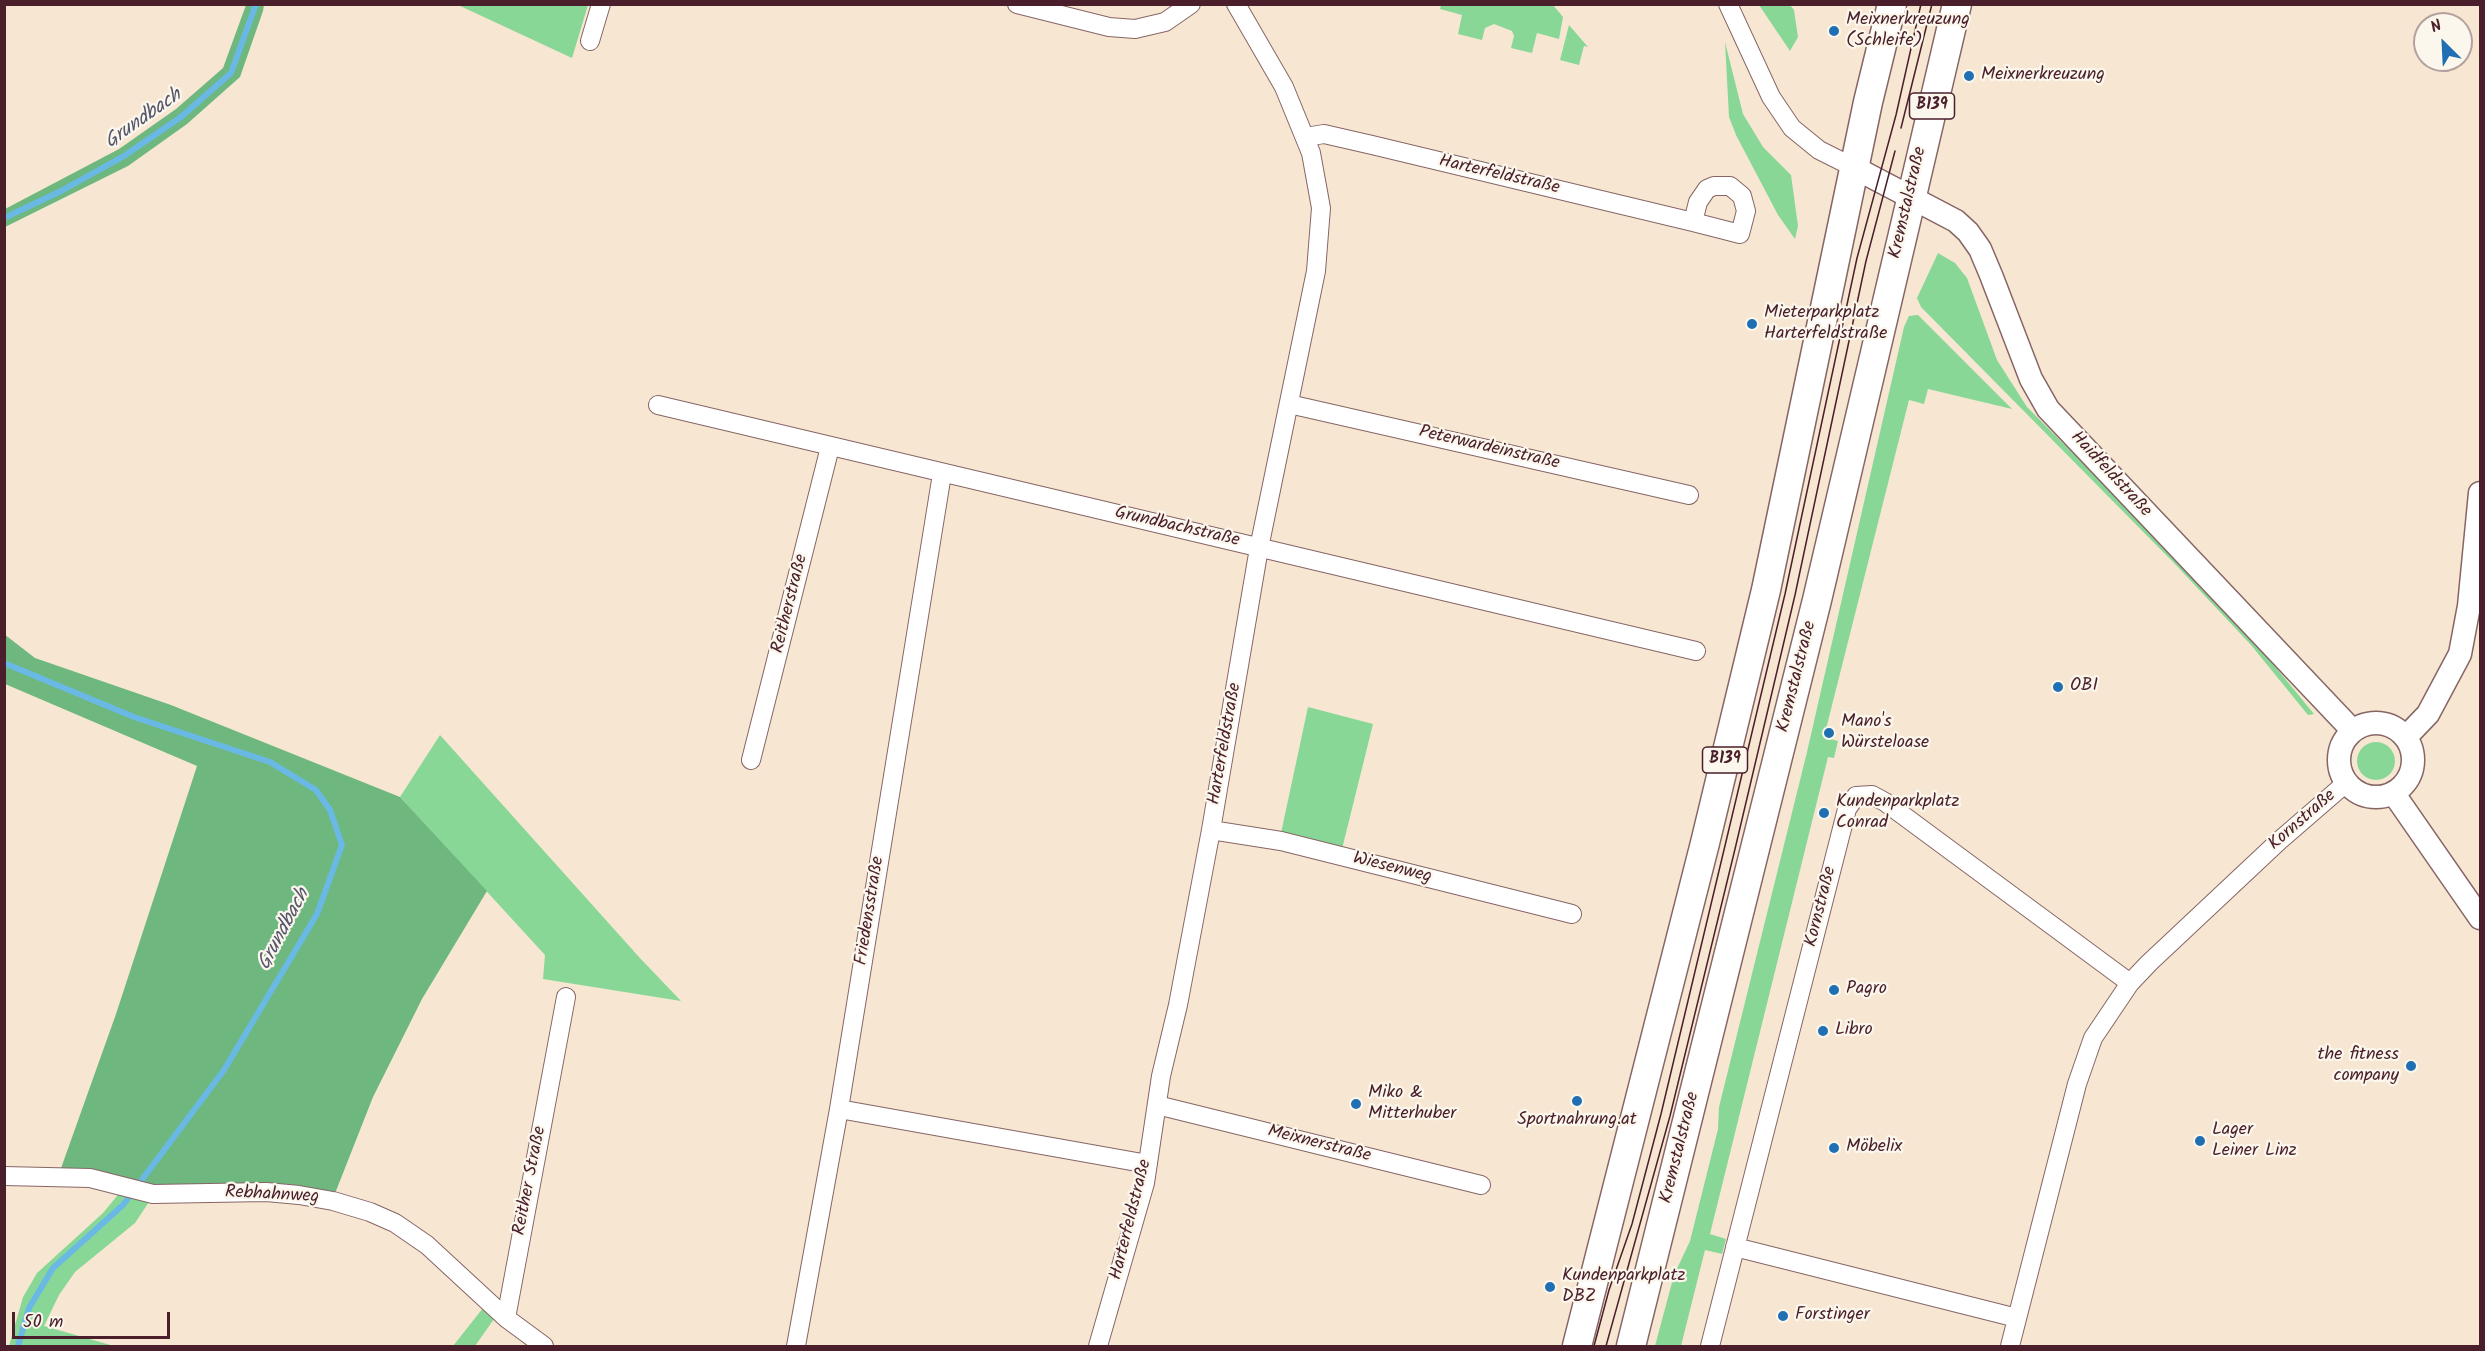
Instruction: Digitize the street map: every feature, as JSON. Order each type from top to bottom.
[{"type":"main road","name":"B139","points":[[1577,1347],[1705,843],[1763,602],[1892,4]]},
{"type":"main road","name":"Kremstalstraße","points":[[1630,1347],[1764,817],[1957,4]]},
{"type":"street","points":[[590,41],[601,4]]},
{"type":"street","points":[[1017,4],[1109,27],[1136,29],[1165,22],[1191,4]]},
{"type":"street","name":"Harterfeldstraße","points":[[1098,1347],[1145,1183],[1157,1105],[1211,830],[1259,548],[1316,271],[1320,240],[1321,208],[1306,137],[1284,87],[1236,4]]},
{"type":"street","points":[[1728,4],[1767,89],[1792,128],[1819,150],[1855,168]]},
{"type":"street","name":"Harterfeldstraße","points":[[1306,137],[1324,134],[1693,222]]},
{"type":"street","name":"Haidfeldstraße","points":[[1855,168],[1956,221],[1980,249],[2031,379],[2048,409],[2352,731]]},
{"type":"street","name":"Peterwardeinstraße","points":[[1289,404],[1689,495]]},
{"type":"street","name":"Grundbachstraße","points":[[658,405],[1696,651]]},
{"type":"street","name":"Reitherstraße","points":[[751,760],[830,447]]},
{"type":"street","name":"Friedensstraße","points":[[796,1347],[839,1109],[942,474]]},
{"type":"street","points":[[2406,737],[2432,708],[2460,654],[2469,606],[2481,493]]},
{"type":"street","points":[[2378,723],[2395,728],[2406,737],[2412,748],[2412,773],[2394,794],[2379,798],[2367,797],[2346,783],[2341,772],[2339,756],[2343,743],[2352,731],[2364,725],[2378,723]]},
{"type":"street","name":"Kornstraße","points":[[2010,1347],[2084,1060],[2093,1038],[2130,983],[2149,963],[2279,841],[2346,783]]},
{"type":"street","points":[[2394,794],[2481,918]]},
{"type":"street","name":"Kornstraße","points":[[1710,1347],[1847,809],[1856,796],[1872,795],[1885,802],[2130,983]]},
{"type":"street","name":"Wiesenweg","points":[[1211,830],[1281,841],[1572,914]]},
{"type":"street","name":"Reither Straße","points":[[506,1318],[566,997]]},
{"type":"street","name":"Meixnerstraße","points":[[1157,1105],[1481,1185]]},
{"type":"street","points":[[839,1109],[1148,1164]]},
{"type":"street","name":"Rebhahnweg","points":[[4,1176],[90,1178],[170,1195],[266,1192],[333,1201],[370,1212],[395,1223],[427,1245],[506,1318]]},
{"type":"street","points":[[1735,1247],[2017,1318]]},
{"type":"street","points":[[506,1318],[544,1347]]},
{"type":"green space","points":[[588,4],[572,58],[458,5]]},
{"type":"green space","points":[[246,5],[264,5],[240,77],[187,124],[128,166],[5,227],[5,209],[119,149],[176,109],[223,68]]},
{"type":"green space","points":[[1441,5],[1553,5],[1563,17],[1559,39],[1537,33],[1532,53],[1511,48],[1514,36],[1512,31],[1494,24],[1485,28],[1482,40],[1458,34],[1462,15],[1440,9]]},
{"type":"green space","points":[[1759,5],[1790,5],[1794,10],[1798,37],[1790,51]]},
{"type":"green space","points":[[1569,25],[1588,47],[1584,46],[1579,65],[1560,60]]},
{"type":"green space","points":[[1725,42],[1743,114],[1763,147],[1791,175],[1798,226],[1795,239],[1778,215],[1729,117]]},
{"type":"green space","points":[[1938,253],[1955,263],[1967,278],[1997,360],[2027,407],[2178,559],[2255,642],[2314,714],[2308,715],[2251,645],[2174,563],[1921,307],[1917,298]]},
{"type":"green space","points":[[1918,315],[2012,409],[1928,389],[1924,404],[1909,400],[1824,737],[1838,741],[1834,758],[1828,757],[1710,1234],[1726,1239],[1722,1254],[1705,1250],[1681,1346],[1655,1346],[1674,1275],[1690,1241],[1718,1129],[1719,1107],[1807,752],[1904,327],[1909,316]]},
{"type":"green space","points":[[4,634],[35,658],[171,705],[400,797],[487,891],[422,999],[373,1097],[334,1196],[169,1190],[60,1171],[116,1014],[197,766],[5,684]]},
{"type":"green space","points":[[1308,707],[1373,724],[1342,849],[1281,833]]},
{"type":"green space","points":[[440,735],[681,1001],[543,979],[545,955],[400,797]]},
{"type":"green space","points":[[2376,742],[2383,743],[2389,748],[2394,754],[2394,768],[2389,774],[2383,779],[2376,780],[2369,779],[2363,774],[2358,768],[2357,761],[2358,754],[2363,748],[2369,743]]},
{"type":"green space","points":[[121,1191],[151,1199],[135,1223],[75,1272],[59,1295],[44,1326],[114,1346],[9,1346],[23,1297],[37,1273],[103,1213]]},
{"type":"green space","points":[[483,1308],[494,1319],[475,1346],[453,1346]]},
{"type":"waterway","name":"Grundbach","points":[[4,218],[61,191],[124,156],[181,117],[231,73],[256,4]]},
{"type":"waterway","name":"Grundbach","points":[[4,663],[134,717],[270,762],[316,790],[330,810],[342,845],[317,914],[224,1070],[123,1205],[53,1268],[29,1308],[18,1346]]},
{"type":"tram line","points":[[1594,1346],[1609,1290],[1632,1224],[1661,1114],[1785,594],[1857,258],[1896,115],[1921,4]]},
{"type":"tram line","points":[[1901,128],[1932,4]]},
{"type":"tram line","points":[[1606,1346],[1670,1116],[1735,849],[1795,595],[1866,261],[1895,151]]},
{"type":"place","name":"Meixnerkreuzung (Schleife)","points":[[1834,31]]},
{"type":"place","name":"Meixnerkreuzung","points":[[1969,76]]},
{"type":"place","name":"Mieterparkplatz Harterfeldstraße","points":[[1752,324]]},
{"type":"place","name":"OBI","points":[[2058,687]]},
{"type":"place","name":"Mano's Würsteloase","points":[[1829,733]]},
{"type":"place","name":"Kundenparkplatz Conrad","points":[[1824,813]]},
{"type":"place","name":"Pagro","points":[[1834,990]]},
{"type":"place","name":"Libro","points":[[1823,1031]]},
{"type":"place","name":"the fitness company","points":[[2411,1066]]},
{"type":"place","name":"Sportnahrung.at","points":[[1577,1101]]},
{"type":"place","name":"Miko & Mitterhuber","points":[[1356,1104]]},
{"type":"place","name":"Lager Leiner Linz","points":[[2200,1141]]},
{"type":"place","name":"Möbelix","points":[[1834,1148]]},
{"type":"place","name":"Kundenparkplatz DBZ","points":[[1550,1287]]},
{"type":"place","name":"Forstinger","points":[[1783,1316]]}]
